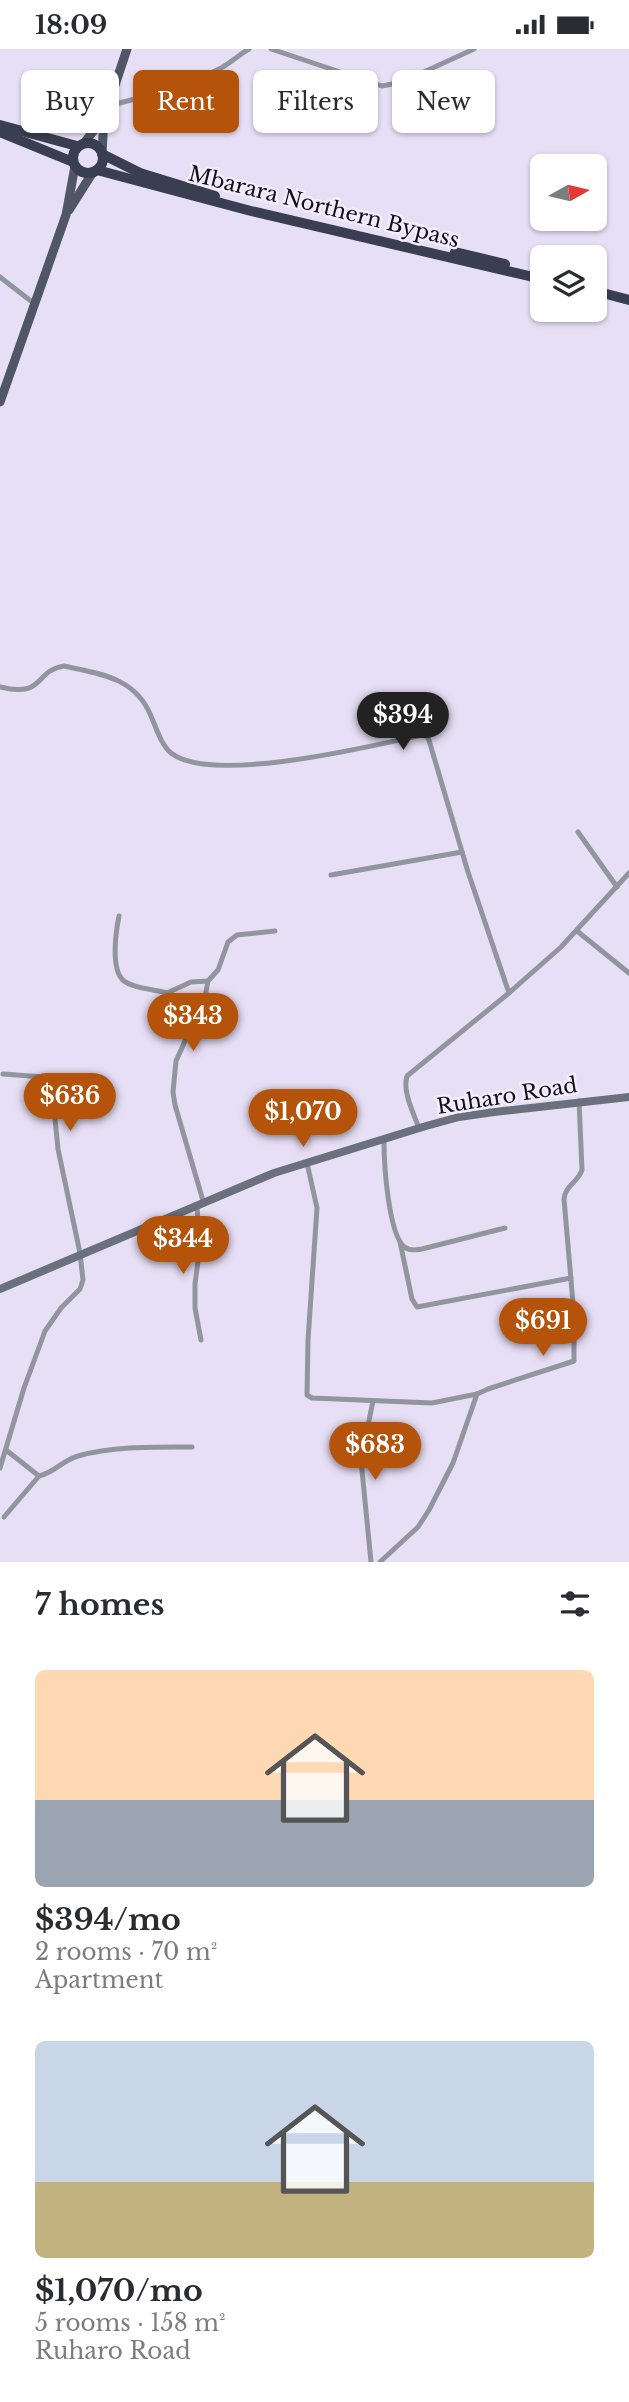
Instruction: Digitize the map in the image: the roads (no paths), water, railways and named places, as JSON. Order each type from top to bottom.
[{"type":"highway","points":[[0,125],[80,145],[93,144],[103,155],[140,173],[232,201],[530,270]]},
{"type":"highway","name":"Mbarara Northern Bypass","points":[[0,132],[74,164],[83,173],[95,171],[264,215],[530,276]]},
{"type":"highway","points":[[74,164],[72,155],[80,145]]},
{"type":"highway","points":[[95,171],[102,163],[103,155]]},
{"type":"highway","points":[[607,292],[629,297]]},
{"type":"main road","points":[[119,72],[127,49]]},
{"type":"main road","points":[[80,145],[91,133]]},
{"type":"main road","points":[[103,155],[104,133]]},
{"type":"main road","points":[[0,402],[66,215],[74,164]]},
{"type":"main road","points":[[66,215],[95,171]]},
{"type":"street","points":[[119,103],[165,91],[203,77],[227,65],[249,49]]},
{"type":"street","points":[[271,49],[382,86],[402,82],[474,49]]},
{"type":"street","points":[[0,277],[36,305]]},
{"type":"street","points":[[0,687],[17,691],[33,687],[60,666],[100,674],[119,681],[134,689],[145,702],[167,749],[183,759],[201,763],[260,765],[424,735],[430,740],[462,852],[509,993]]},
{"type":"street","points":[[578,832],[617,887]]},
{"type":"street","points":[[331,875],[462,852]]},
{"type":"street","points":[[419,1129],[405,1083],[407,1076],[509,993],[577,931],[629,873]]},
{"type":"street","points":[[119,916],[116,958],[119,975],[125,981],[167,993],[191,982],[208,981]]},
{"type":"street","points":[[201,1340],[195,1308],[200,1205],[173,1092],[176,1061],[205,997],[208,981],[218,970],[232,937],[275,931]]},
{"type":"street","points":[[577,931],[629,973]]},
{"type":"street","points":[[0,1468],[24,1388],[45,1331],[82,1285],[80,1253],[58,1149],[54,1098],[49,1082],[44,1077],[3,1074]]},
{"type":"street","name":"Ruharo Road","points":[[0,1289],[274,1173],[459,1117],[629,1097]]},
{"type":"street","points":[[307,1163],[317,1208],[317,1224],[306,1392],[312,1398],[432,1403],[477,1394],[488,1388],[574,1361],[576,1350],[564,1194],[579,1178],[582,1170],[579,1101]]},
{"type":"street","points":[[384,1140],[384,1165],[391,1210],[413,1303],[417,1307],[571,1278]]},
{"type":"street","points":[[400,1241],[410,1250],[422,1249],[505,1228]]},
{"type":"street","points":[[380,1562],[418,1527],[429,1510],[453,1463],[477,1394]]},
{"type":"street","points":[[371,1562],[361,1460],[373,1401]]},
{"type":"street","points":[[4,1517],[39,1476],[69,1459],[86,1454],[191,1447]]},
{"type":"street","points":[[6,1450],[39,1476]]}]
